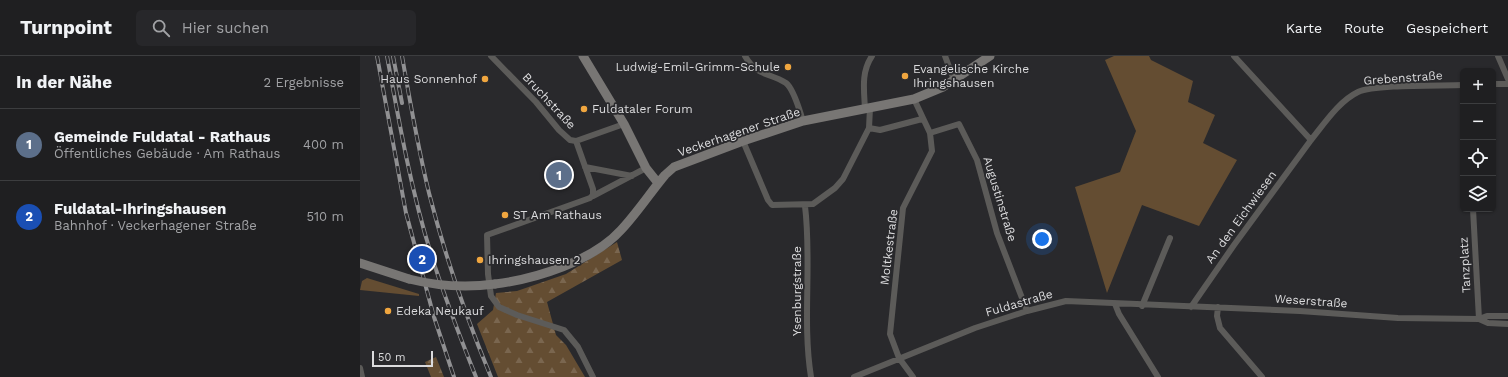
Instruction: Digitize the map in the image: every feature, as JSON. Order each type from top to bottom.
[{"type":"street","name":"Bruchstraße","points":[[491,56],[536,102],[559,130],[570,140],[576,141]]},
{"type":"street","points":[[583,56],[624,124],[646,168],[658,183]]},
{"type":"street","points":[[745,56],[754,69],[788,85],[803,121]]},
{"type":"street","points":[[743,141],[768,200],[772,204],[805,206],[813,204],[827,195],[843,179],[869,128],[864,82],[866,65],[872,56]]},
{"type":"street","points":[[945,56],[954,80]]},
{"type":"street","name":"Veckerhagener Straße","points":[[360,263],[396,276],[446,285],[495,284],[544,274],[584,256],[609,241],[621,231],[658,183],[674,167],[743,141],[803,121],[914,99],[943,87],[990,56]]},
{"type":"street","points":[[1234,56],[1311,140]]},
{"type":"street","points":[[1498,56],[1508,79]]},
{"type":"street","points":[[1496,84],[1508,84]]},
{"type":"street","name":"Grebenstraße","points":[[1311,140],[1346,100],[1359,91],[1380,88],[1460,85]]},
{"type":"street","name":"Moltkestraße","points":[[913,377],[899,358],[890,334],[903,208],[932,151],[930,133],[922,119],[914,99]]},
{"type":"street","points":[[869,128],[880,130],[922,119]]},
{"type":"street","points":[[593,196],[593,189],[576,141],[624,124]]},
{"type":"street","name":"Augustinstraße","points":[[930,133],[959,124],[977,160],[997,233],[1027,311]]},
{"type":"street","name":"An den Eichwiesen","points":[[1191,307],[1234,244],[1311,140]]},
{"type":"street","points":[[585,167],[632,176]]},
{"type":"street","points":[[593,377],[578,347],[564,330],[517,315],[498,306],[491,296],[488,274],[487,235],[584,201],[646,168]]},
{"type":"street","name":"Ysenburgstraße","points":[[805,206],[809,249],[808,353],[811,377]]},
{"type":"street","name":"Tanzplatz","points":[[1473,212],[1479,319]]},
{"type":"street","points":[[1142,306],[1170,238]]},
{"type":"street","name":"Fuldastraße","points":[[854,377],[975,328],[1027,311],[1066,301],[1115,304]]},
{"type":"street","points":[[1115,304],[1119,314],[1158,377]]},
{"type":"street","name":"Weserstraße","points":[[1115,304],[1328,312],[1379,317],[1479,319],[1487,316],[1508,316]]},
{"type":"street","points":[[1218,307],[1217,316],[1220,328],[1262,377]]},
{"type":"street","name":"Weserstraße","points":[[1479,319],[1488,323],[1508,324]]},
{"type":"street","points":[[360,368],[362,377]]},
{"type":"green space","points":[[1114,56],[1149,56],[1151,60],[1193,81],[1188,102],[1215,115],[1203,143],[1237,160],[1199,226],[1142,205],[1107,293],[1075,187],[1120,172],[1136,131],[1105,60]]},
{"type":"green space","points":[[617,242],[622,260],[547,302],[556,335],[566,345],[585,377],[498,377],[477,324],[493,310],[496,293],[517,291],[566,274]]},
{"type":"green space","points":[[367,278],[419,294],[419,296],[360,290],[362,281]]},
{"type":"green space","points":[[436,357],[444,377],[431,377],[425,362]]},
{"type":"railway","points":[[377,56],[406,213],[434,317],[454,377]]},
{"type":"railway","points":[[387,56],[417,205],[436,270],[476,377]]},
{"type":"railway","points":[[393,56],[402,103]]},
{"type":"railway","points":[[402,56],[421,159],[435,217],[473,332],[491,377]]},
{"type":"place","name":"Ludwig-Emil-Grimm-Schule","points":[[788,67]]},
{"type":"place","name":"Evangelische Kirche Ihringshausen","points":[[905,76]]},
{"type":"place","name":"Haus Sonnenhof","points":[[485,79]]},
{"type":"place","name":"Fuldataler Forum","points":[[584,109]]},
{"type":"place","name":"Gemeinde Fuldatal - Rathaus","points":[[559,175]]},
{"type":"place","name":"ST Am Rathaus","points":[[505,215]]},
{"type":"place","name":"Fuldatal-Ihringshausen","points":[[422,259]]},
{"type":"place","name":"Ihringshausen 2","points":[[480,260]]},
{"type":"place","name":"Edeka Neukauf","points":[[388,311]]}]
